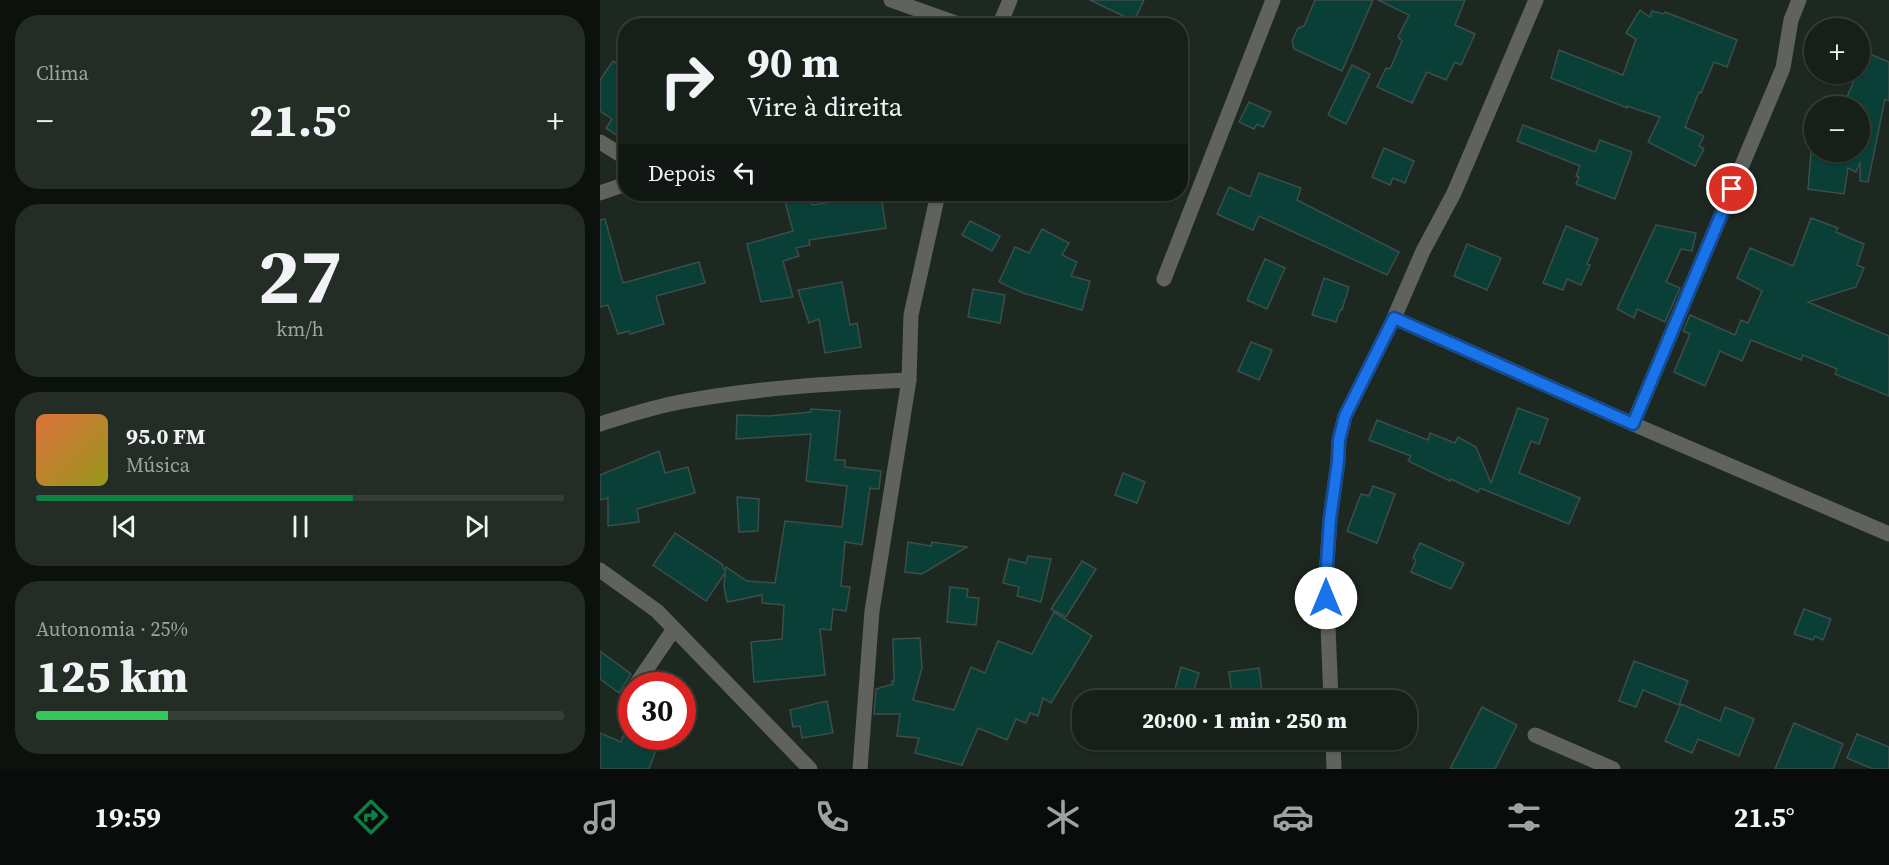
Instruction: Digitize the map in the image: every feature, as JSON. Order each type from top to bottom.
[{"type":"street","points":[[891,0],[942,18]]},
{"type":"street","points":[[1002,18],[1010,0]]},
{"type":"street","points":[[1164,279],[1273,0]]},
{"type":"street","points":[[1331,690],[1326,578],[1339,440],[1345,416],[1394,318],[1423,251],[1454,193],[1536,0]]},
{"type":"street","points":[[1633,424],[1783,68],[1791,20],[1799,0]]},
{"type":"street","points":[[600,142],[618,153]]},
{"type":"street","points":[[600,193],[618,187]]},
{"type":"street","points":[[860,769],[872,611],[909,380],[911,315],[936,201]]},
{"type":"street","points":[[1394,318],[1889,534]]},
{"type":"street","points":[[600,424],[677,402],[749,391],[841,382],[909,380]]},
{"type":"street","points":[[600,570],[657,611],[810,769]]},
{"type":"street","points":[[644,672],[674,629]]},
{"type":"street","points":[[1535,735],[1613,769]]},
{"type":"street","points":[[1333,750],[1334,769]]},
{"type":"building","points":[[1090,0],[1144,0],[1135,18],[1128,18]]},
{"type":"building","points":[[1315,0],[1373,0],[1342,71],[1294,49],[1292,41],[1298,28],[1304,26]]},
{"type":"building","points":[[1378,0],[1465,0],[1455,25],[1475,34],[1461,65],[1455,62],[1446,80],[1427,72],[1412,103],[1377,87],[1386,68],[1390,69],[1402,41],[1398,37],[1409,15]]},
{"type":"building","points":[[1640,10],[1650,17],[1652,11],[1664,14],[1665,12],[1737,40],[1727,67],[1714,62],[1685,127],[1704,136],[1699,146],[1704,149],[1695,166],[1648,142],[1660,117],[1627,106],[1627,108],[1551,78],[1559,50],[1623,75],[1636,39],[1626,33]]},
{"type":"building","points":[[1870,54],[1889,62],[1889,101],[1885,99],[1868,182],[1860,181],[1860,162],[1870,162],[1870,96],[1847,96],[1853,84],[1870,84]]},
{"type":"building","points":[[613,61],[618,64],[618,136],[606,128],[612,119],[600,111],[600,80]]},
{"type":"building","points":[[1352,65],[1370,74],[1346,124],[1328,115]]},
{"type":"building","points":[[1249,102],[1271,112],[1263,127],[1257,124],[1254,129],[1239,122]]},
{"type":"building","points":[[1523,125],[1595,152],[1600,140],[1632,152],[1615,199],[1576,184],[1580,166],[1517,141]]},
{"type":"building","points":[[1384,148],[1414,161],[1405,183],[1393,178],[1390,185],[1372,177]]},
{"type":"building","points":[[1810,162],[1860,162],[1856,172],[1848,168],[1844,194],[1808,189]]},
{"type":"building","points":[[1259,173],[1301,188],[1297,200],[1399,252],[1387,275],[1259,216],[1253,230],[1217,214],[1229,187],[1250,197]]},
{"type":"building","points":[[785,201],[811,201],[812,205],[840,201],[882,201],[886,228],[809,240],[810,245],[796,248],[799,256],[783,261],[793,297],[761,302],[747,244],[793,231]]},
{"type":"building","points":[[1811,218],[1838,228],[1836,232],[1864,244],[1857,265],[1864,268],[1856,287],[1808,302],[1889,336],[1889,396],[1835,374],[1837,369],[1803,355],[1801,360],[1751,340],[1742,361],[1720,351],[1705,386],[1674,372],[1690,334],[1683,331],[1690,315],[1735,335],[1741,320],[1748,323],[1762,291],[1737,278],[1750,248],[1793,266]]},
{"type":"building","points":[[605,219],[623,283],[699,262],[705,283],[656,296],[664,324],[630,334],[629,331],[618,334],[608,305],[600,307],[600,220]]},
{"type":"building","points":[[970,221],[1000,236],[992,251],[962,235]]},
{"type":"building","points":[[1656,225],[1696,233],[1692,251],[1681,249],[1666,282],[1680,288],[1665,322],[1637,309],[1634,318],[1617,309]]},
{"type":"building","points":[[1566,226],[1598,239],[1581,285],[1567,279],[1563,290],[1543,283]]},
{"type":"building","points":[[1042,229],[1069,243],[1062,255],[1077,262],[1071,276],[1090,281],[1082,310],[1023,293],[999,282],[1015,247],[1029,253]]},
{"type":"building","points":[[1467,244],[1501,258],[1487,290],[1454,276]]},
{"type":"building","points":[[1265,259],[1285,268],[1267,309],[1247,300]]},
{"type":"building","points":[[1324,278],[1349,287],[1336,322],[1312,315]]},
{"type":"building","points":[[842,282],[850,325],[857,323],[861,347],[825,353],[819,319],[809,323],[798,290]]},
{"type":"building","points":[[973,289],[1005,295],[1000,323],[968,317]]},
{"type":"building","points":[[1251,342],[1272,350],[1259,380],[1238,371]]},
{"type":"building","points":[[1518,408],[1548,419],[1539,444],[1531,441],[1519,473],[1580,498],[1569,524],[1480,488],[1478,492],[1451,479],[1450,481],[1408,461],[1411,456],[1369,440],[1377,420],[1428,440],[1430,433],[1455,443],[1458,437],[1476,447],[1491,483]]},
{"type":"building","points":[[811,409],[840,411],[835,460],[845,460],[845,467],[881,471],[879,489],[870,488],[862,545],[845,542],[841,586],[850,587],[846,611],[833,609],[831,630],[820,629],[825,675],[754,682],[751,642],[782,639],[784,605],[762,603],[762,595],[727,602],[724,587],[725,573],[706,601],[653,565],[675,533],[722,564],[725,571],[726,567],[747,581],[775,583],[785,521],[842,527],[847,486],[806,481],[811,434],[736,439],[737,415],[769,416],[811,412]]},
{"type":"building","points":[[659,451],[665,473],[688,467],[695,493],[637,509],[639,522],[608,526],[608,498],[600,500],[600,475]]},
{"type":"building","points":[[1123,473],[1145,482],[1137,503],[1115,495]]},
{"type":"building","points":[[1373,486],[1395,494],[1377,543],[1347,531],[1361,494],[1369,496]]},
{"type":"building","points":[[737,497],[759,499],[758,531],[739,532]]},
{"type":"building","points":[[908,542],[931,546],[932,542],[967,547],[922,574],[905,572]]},
{"type":"building","points":[[1420,543],[1464,563],[1451,589],[1411,572],[1416,560],[1413,558]]},
{"type":"building","points":[[1028,556],[1051,559],[1041,602],[1017,596],[1019,587],[1003,583],[1009,559],[1026,563]]},
{"type":"building","points":[[1082,561],[1096,569],[1066,617],[1051,609]]},
{"type":"building","points":[[950,587],[968,589],[967,597],[979,598],[976,625],[947,622]]},
{"type":"building","points":[[1804,609],[1831,619],[1823,640],[1815,636],[1813,640],[1794,634]]},
{"type":"building","points":[[1054,612],[1092,636],[1051,703],[1043,698],[1038,716],[1030,713],[1026,723],[1016,719],[1007,740],[978,728],[962,765],[915,753],[919,738],[897,736],[900,714],[874,714],[876,689],[893,684],[892,681],[894,681],[893,639],[920,638],[922,668],[913,700],[954,710],[971,667],[985,673],[998,641],[1032,654]]},
{"type":"building","points":[[600,651],[628,672],[618,672],[618,692],[600,679]]},
{"type":"building","points":[[1634,661],[1688,681],[1679,705],[1643,690],[1636,707],[1619,701]]},
{"type":"building","points":[[1181,667],[1199,673],[1194,690],[1175,690]]},
{"type":"building","points":[[1259,668],[1262,690],[1231,690],[1229,672]]},
{"type":"building","points":[[827,701],[833,733],[802,738],[800,726],[793,727],[790,710]]},
{"type":"building","points":[[1681,704],[1720,721],[1725,707],[1754,719],[1739,756],[1698,739],[1692,753],[1665,741]]},
{"type":"building","points":[[1482,707],[1517,725],[1495,769],[1450,769]]},
{"type":"building","points":[[1794,723],[1843,744],[1833,769],[1775,769]]},
{"type":"building","points":[[600,733],[618,741],[618,750],[656,750],[649,769],[600,769]]},
{"type":"building","points":[[1857,734],[1889,747],[1889,769],[1873,769],[1847,758]]},
{"type":"route","points":[[1326,598],[1330,519],[1339,440],[1345,416],[1394,318],[1633,424],[1732,189]]}]
